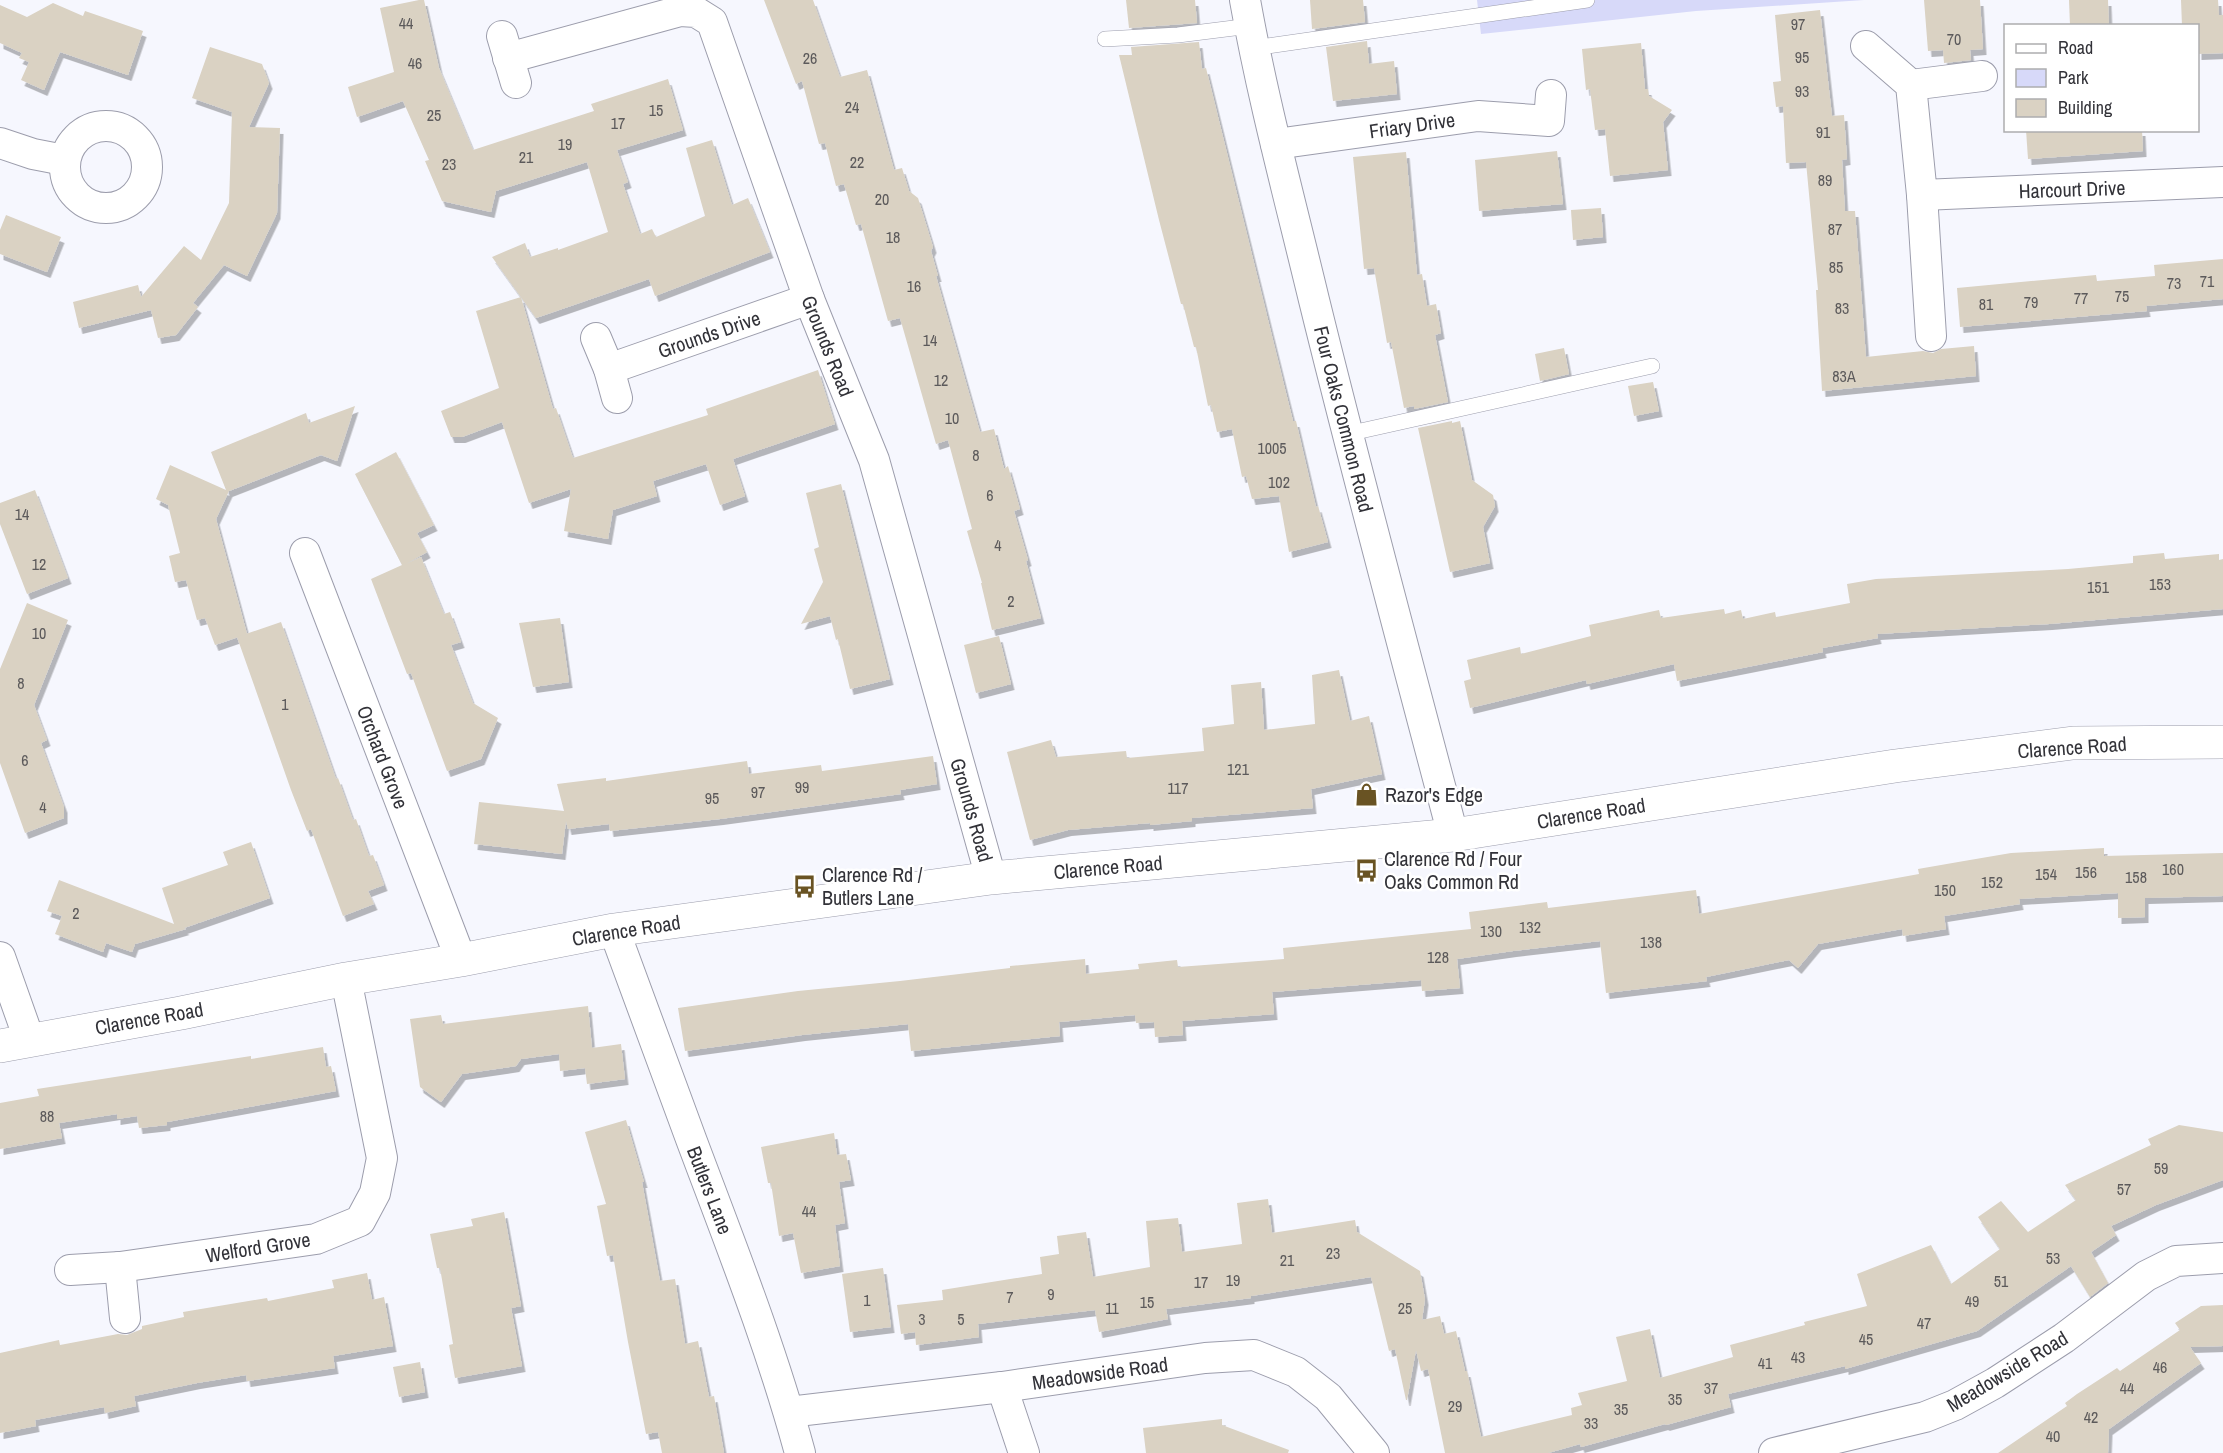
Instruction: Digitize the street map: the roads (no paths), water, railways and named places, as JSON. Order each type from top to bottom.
[{"type":"street","name":"Grounds Road","points":[[509,59],[680,11],[696,12],[712,22],[809,299],[874,460],[991,878]]},
{"type":"street","name":"Four Oaks Common Road","points":[[1250,24],[1276,144],[1347,434],[1453,835]]},
{"type":"street","points":[[1866,46],[1911,85],[1922,195],[1931,336]]},
{"type":"street","points":[[1911,85],[1982,76]]},
{"type":"street","name":"Friary Drive","points":[[1276,144],[1478,116],[1552,121]]},
{"type":"street","points":[[0,143],[33,154],[64,160]]},
{"type":"street","name":"Harcourt Drive","points":[[1922,195],[2223,182]]},
{"type":"street","name":"Grounds Drive","points":[[609,369],[809,299]]},
{"type":"street","points":[[596,338],[609,369],[617,398]]},
{"type":"street","name":"Orchard Grove","points":[[305,553],[461,960]]},
{"type":"street","name":"Clarence Road","points":[[14,1043],[614,930],[991,878],[1453,835],[1895,766],[2073,743],[2223,742]]},
{"type":"street","name":"Butlers Lane","points":[[614,930],[744,1277],[789,1412],[800,1453]]},
{"type":"street","points":[[0,957],[14,1043]]},
{"type":"street","name":"Welford Grove","points":[[70,1270],[120,1267],[316,1239],[360,1221],[375,1193],[382,1158],[345,979]]},
{"type":"street","name":"Meadowside Road","points":[[1774,1453],[1925,1417],[1955,1405],[1995,1383],[2064,1338],[2146,1276],[2176,1261],[2223,1258]]},
{"type":"street","points":[[120,1267],[125,1318]]},
{"type":"street","name":"Meadowside Road","points":[[789,1412],[1002,1387],[1205,1358],[1254,1355],[1296,1372],[1328,1397],[1374,1453]]},
{"type":"street","points":[[1002,1387],[1024,1453]]},
{"type":"lane","points":[[1105,39],[1178,35],[1250,24],[1587,0]]},
{"type":"lane","points":[[1347,434],[1652,366]]},
{"type":"place","name":"Razor's Edge","points":[[1367,794]]},
{"type":"place","name":"Clarence Rd / Four Oaks Common Rd","points":[[1366,870]]},
{"type":"place","name":"Clarence Rd / Butlers Lane","points":[[804,886]]}]
